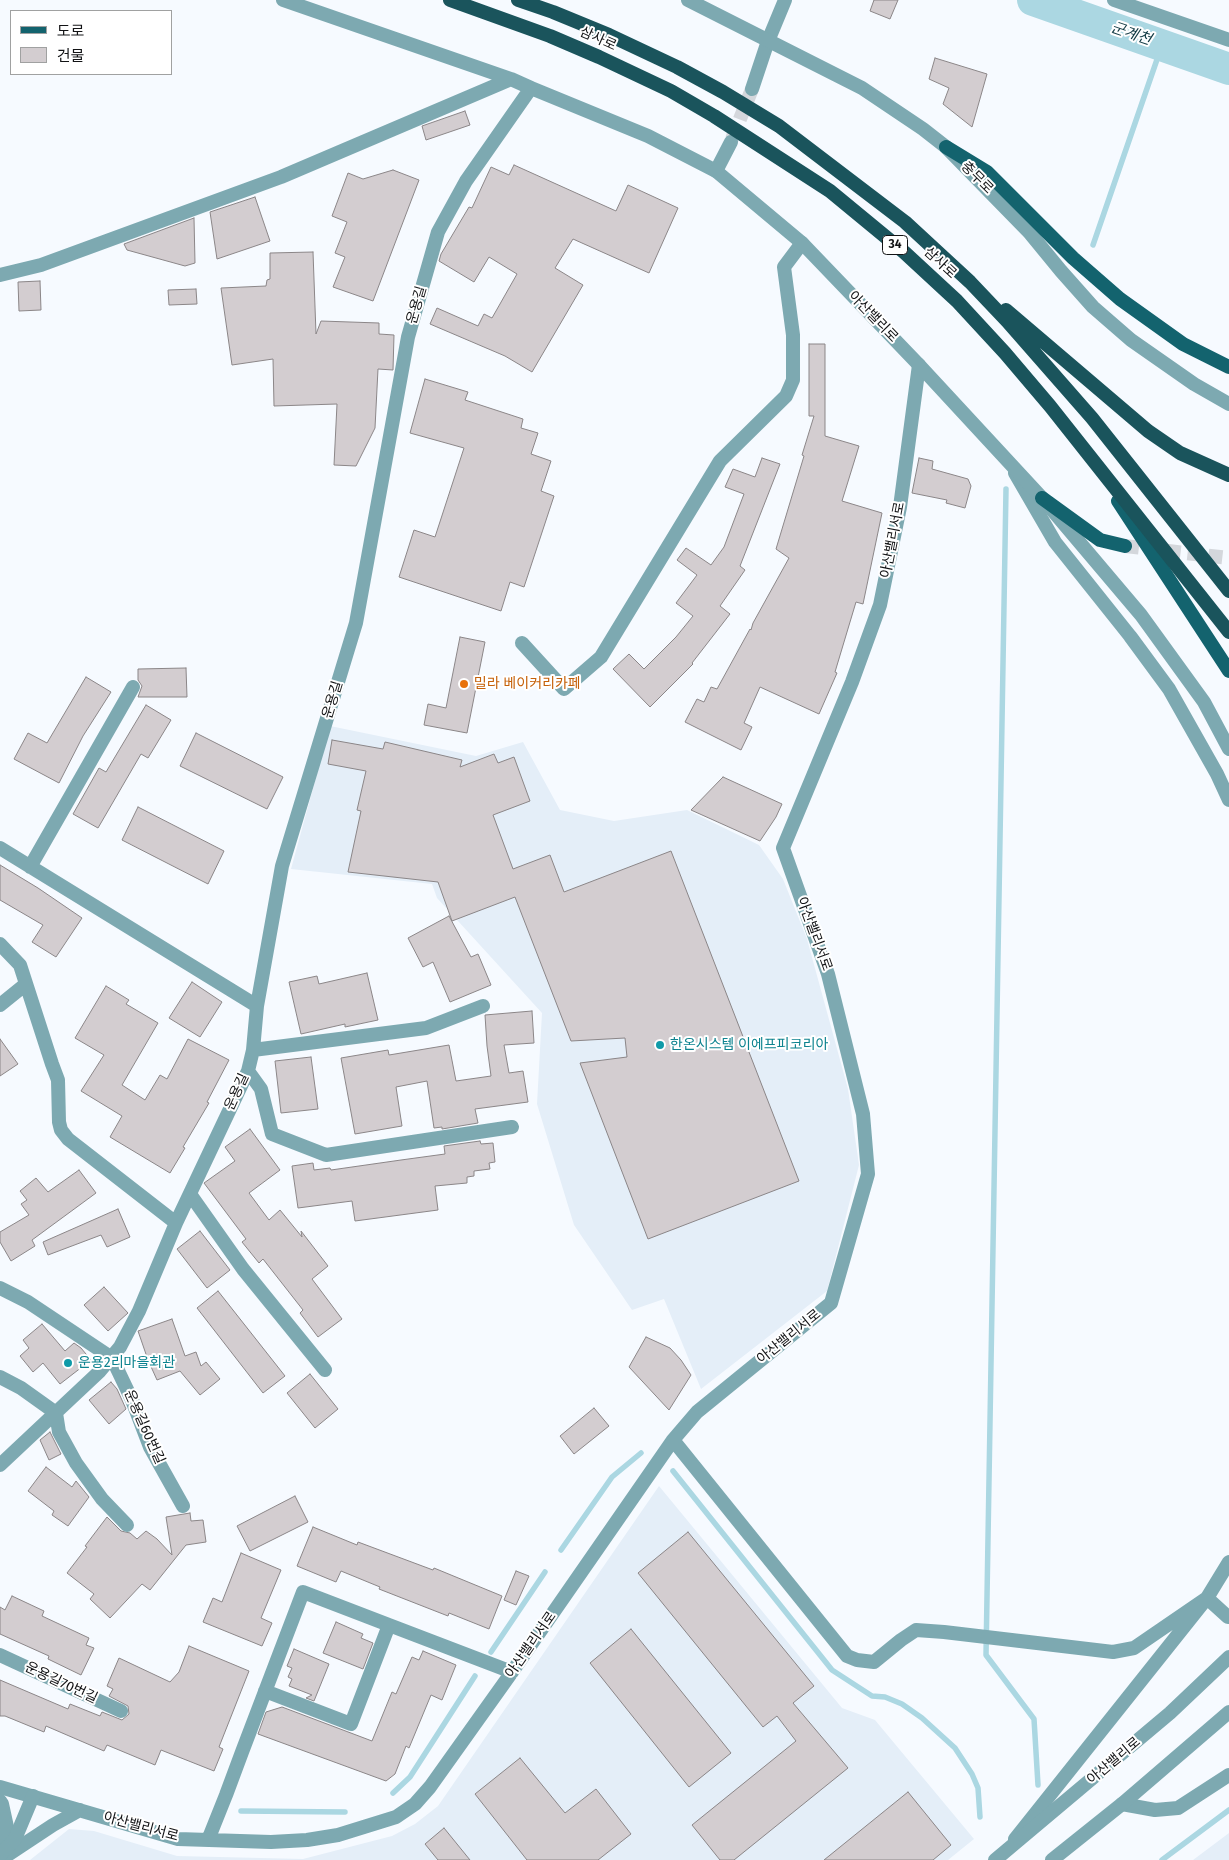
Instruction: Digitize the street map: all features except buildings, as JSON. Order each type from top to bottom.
[{"type":"highway","name":"삼사로","points":[[450,0],[599,56],[671,91],[714,116],[830,191],[904,252],[957,301],[1038,391],[1229,632]]},
{"type":"highway","name":"삼사로","points":[[518,0],[609,35],[677,67],[723,92],[779,126],[906,222],[970,282],[1092,418],[1229,591]]},
{"type":"highway","points":[[906,222],[1148,431],[1180,453],[1229,475]]},
{"type":"main road","points":[[946,147],[987,172],[1073,258],[1120,299],[1183,344],[1229,367]]},
{"type":"main road","points":[[1090,458],[1229,671]]},
{"type":"main road","points":[[1042,498],[1100,540],[1125,546]]},
{"type":"street","points":[[282,0],[510,78],[648,136],[716,171],[731,142]]},
{"type":"street","name":"충무로","points":[[688,0],[862,88],[946,147],[1029,232],[1094,307],[1131,340],[1194,384],[1229,404]]},
{"type":"street","points":[[752,89],[768,41],[785,0]]},
{"type":"street","points":[[1114,0],[1229,40]]},
{"type":"street","points":[[0,275],[41,265],[281,177],[510,78]]},
{"type":"street","name":"운용길","points":[[0,1465],[112,1358],[139,1311],[176,1223],[248,1071],[253,1050],[257,1006],[282,866],[356,623],[408,337],[431,255],[438,232],[466,181],[531,88]]},
{"type":"street","name":"아산밸리로","points":[[716,171],[802,243],[920,365],[1042,498],[1141,615],[1204,702],[1229,749]]},
{"type":"street","points":[[522,643],[564,689],[601,657],[720,461],[786,396],[793,380],[793,335],[784,267],[802,243]]},
{"type":"street","name":"아산밸리서로","points":[[0,1787],[172,1838],[271,1842],[307,1840],[338,1835],[396,1817],[415,1804],[430,1787],[673,1440],[697,1412],[831,1303],[868,1174],[863,1114],[828,974],[783,848],[852,682],[880,605],[900,507],[920,365]]},
{"type":"street","points":[[1007,459],[1055,542],[1130,636],[1169,689],[1217,774],[1229,800]]},
{"type":"street","points":[[30,867],[133,687]]},
{"type":"street","points":[[0,848],[257,1006]]},
{"type":"street","points":[[0,944],[20,964],[58,1080],[59,1122],[61,1130],[68,1139],[176,1223]]},
{"type":"street","points":[[0,1005],[26,984]]},
{"type":"street","points":[[253,1050],[426,1028],[483,1006]]},
{"type":"street","points":[[248,1071],[261,1089],[272,1134],[326,1156],[512,1127]]},
{"type":"street","points":[[190,1194],[243,1269],[325,1370]]},
{"type":"street","points":[[0,1288],[28,1302],[112,1358]]},
{"type":"street","name":"운용길60번길","points":[[112,1358],[132,1400],[150,1447],[183,1506]]},
{"type":"street","points":[[0,1377],[21,1388],[56,1413],[59,1432],[76,1463],[102,1499],[126,1525]]},
{"type":"street","points":[[673,1440],[846,1656],[857,1660],[874,1662],[916,1630],[976,1635],[1113,1652],[1134,1648],[1207,1598]]},
{"type":"street","points":[[999,1857],[1207,1598],[1229,1562]]},
{"type":"street","points":[[208,1840],[303,1592],[512,1672]]},
{"type":"street","points":[[1207,1598],[1228,1617]]},
{"type":"street","points":[[265,1691],[351,1724],[389,1625]]},
{"type":"street","name":"운용길70번길","points":[[0,1655],[121,1712]]},
{"type":"street","name":"아산밸리로","points":[[999,1857],[1156,1725],[1229,1657]]},
{"type":"street","points":[[1052,1860],[1122,1804],[1229,1712]]},
{"type":"street","points":[[1122,1804],[1155,1810],[1178,1808],[1229,1775]]},
{"type":"street","points":[[0,1855],[15,1839],[33,1796]]},
{"type":"street","points":[[0,1801],[7,1827],[0,1841]]},
{"type":"street","points":[[0,1860],[53,1825],[80,1810]]},
{"type":"shaded area","points":[[330,726],[476,756],[523,742],[560,810],[614,821],[687,810],[759,845],[783,879],[807,939],[848,1089],[859,1165],[827,1291],[701,1389],[664,1299],[632,1310],[574,1225],[537,1104],[542,1013],[437,898],[432,884],[291,869]]},
{"type":"shaded area","points":[[659,1486],[842,1708],[875,1720],[974,1839],[948,1860],[30,1860],[69,1829],[94,1831],[177,1856],[303,1859],[392,1836],[415,1824],[438,1806]]},
{"type":"shaded area","points":[[1229,1833],[1229,1860],[1193,1860]]},
{"type":"waterway","name":"군계천","points":[[1033,0],[1229,69]]},
{"type":"waterway","points":[[1093,245],[1162,45]]},
{"type":"waterway","points":[[1006,489],[986,1655],[1034,1719],[1038,1785]]},
{"type":"waterway","points":[[561,1550],[612,1477],[641,1453]]},
{"type":"waterway","points":[[673,1471],[832,1670],[872,1696],[885,1697],[902,1704],[922,1718],[955,1748],[972,1774],[978,1788],[980,1817]]},
{"type":"waterway","points":[[491,1652],[545,1572]]},
{"type":"waterway","points":[[393,1793],[410,1777],[475,1676]]},
{"type":"waterway","points":[[1162,1860],[1229,1810]]},
{"type":"waterway","points":[[241,1811],[345,1812]]},
{"type":"tunnel","points":[[732,139],[752,89]]},
{"type":"tunnel","points":[[1125,546],[1229,558]]},
{"type":"place","name":"밀라 베이커리카페","points":[[464,684]]},
{"type":"place","name":"한온시스템 이에프피코리아","points":[[660,1045]]},
{"type":"place","name":"운용2리마을회관","points":[[68,1363]]}]
